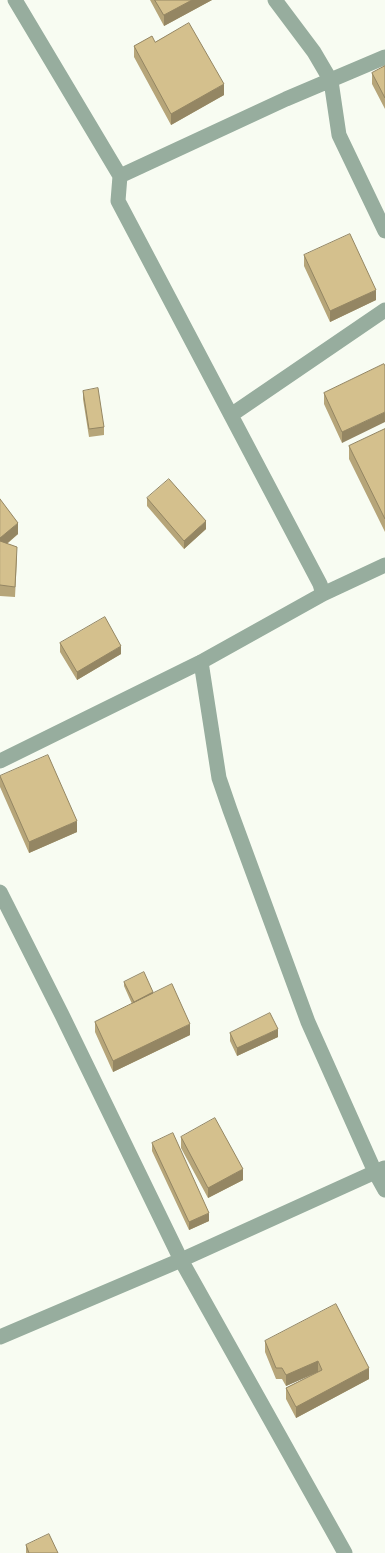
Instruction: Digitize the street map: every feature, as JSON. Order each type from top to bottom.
[{"type":"street","points":[[14,0],[120,176],[118,201],[320,584],[323,594]]},
{"type":"street","points":[[275,0],[314,52],[331,81],[339,135],[385,231]]},
{"type":"street","points":[[120,176],[286,99],[385,57]]},
{"type":"street","points":[[231,415],[385,310]]},
{"type":"street","points":[[0,761],[201,662],[323,594],[385,565]]},
{"type":"street","points":[[201,662],[219,778],[230,810],[308,1022],[380,1170],[385,1190]]},
{"type":"street","points":[[0,892],[181,1260],[345,1553]]},
{"type":"street","points":[[0,1336],[181,1260],[380,1170]]},
{"type":"building","points":[[155,0],[192,0],[164,15]]},
{"type":"building","points":[[189,23],[224,84],[171,114],[134,46],[152,36],[155,42]]},
{"type":"building","points":[[385,66],[385,98],[372,73]]},
{"type":"building","points":[[350,234],[376,290],[330,311],[304,255]]},
{"type":"building","points":[[384,364],[385,412],[342,432],[324,393]]},
{"type":"building","points":[[98,388],[104,427],[89,429],[83,391]]},
{"type":"building","points":[[385,429],[385,519],[349,446]]},
{"type":"building","points":[[169,479],[206,521],[184,541],[147,498]]},
{"type":"building","points":[[0,499],[18,523],[0,538]]},
{"type":"building","points":[[0,541],[17,547],[15,587],[0,585]]},
{"type":"building","points":[[105,617],[121,646],[77,672],[60,643]]},
{"type":"building","points":[[48,755],[77,821],[29,842],[0,776]]},
{"type":"building","points":[[144,972],[153,992],[134,1002],[124,982]]},
{"type":"building","points":[[172,984],[190,1024],[113,1061],[95,1022]]},
{"type":"building","points":[[270,1013],[278,1029],[237,1048],[230,1033]]},
{"type":"building","points":[[215,1118],[243,1169],[208,1188],[181,1137]]},
{"type":"building","points":[[173,1133],[209,1213],[189,1222],[152,1143]]},
{"type":"building","points":[[336,1304],[369,1368],[296,1407],[286,1388],[322,1370],[318,1361],[286,1375],[282,1368],[276,1368],[265,1341]]},
{"type":"building","points":[[49,1534],[58,1553],[29,1553],[26,1545]]}]
